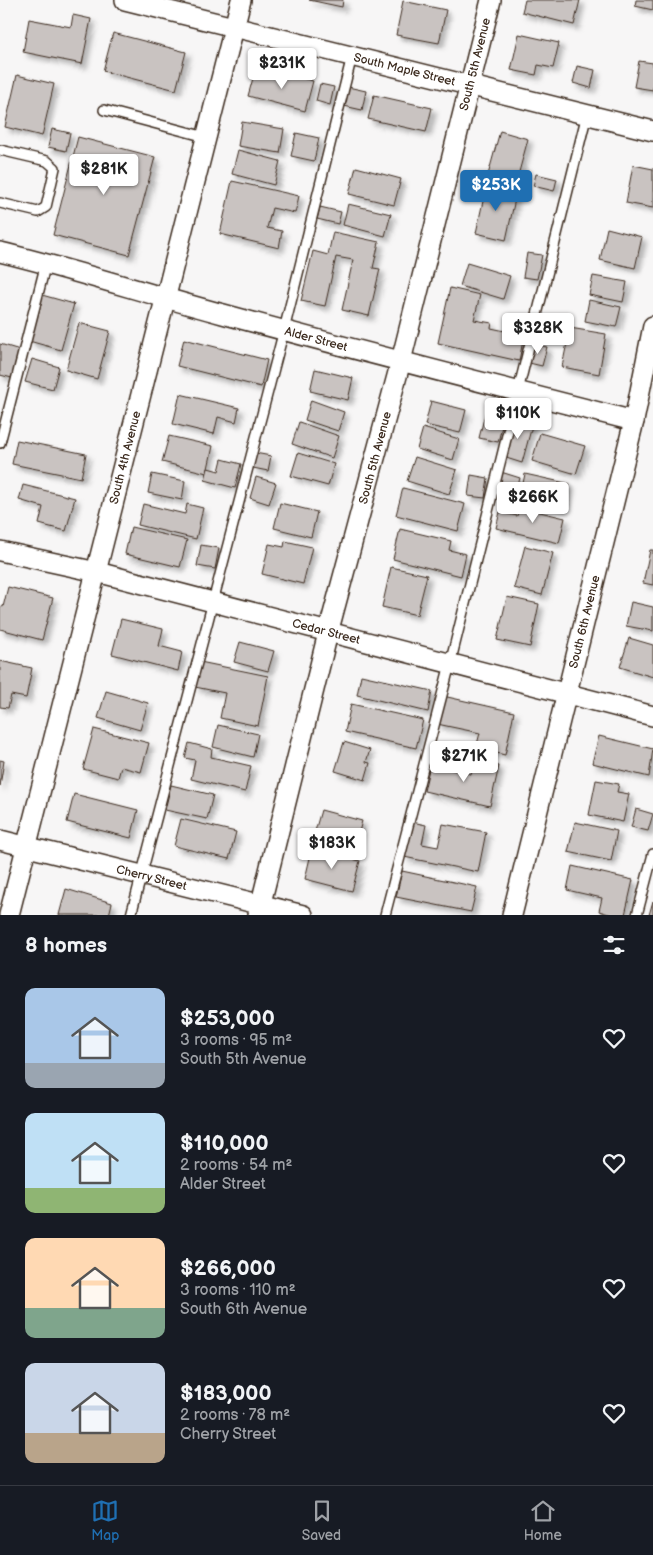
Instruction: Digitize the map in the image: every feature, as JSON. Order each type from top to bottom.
[{"type":"street","name":"South Maple Street","points":[[125,0],[653,131]]},
{"type":"street","name":"South 4th Avenue","points":[[9,915],[241,0]]},
{"type":"street","name":"South 5th Avenue","points":[[260,910],[328,634],[401,362],[491,0]]},
{"type":"street","name":"Alder Street","points":[[0,252],[46,263],[164,298],[401,362],[634,420]]},
{"type":"street","name":"South 6th Avenue","points":[[512,915],[634,420],[653,326]]},
{"type":"street","name":"Cedar Street","points":[[0,551],[96,572],[328,634],[653,716]]},
{"type":"street","name":"Cherry Street","points":[[0,840],[141,875],[260,910],[303,915]]},
{"type":"lane","points":[[131,915],[284,330],[352,56]]},
{"type":"lane","points":[[104,110],[206,137]]},
{"type":"lane","points":[[385,915],[450,664],[587,114]]},
{"type":"lane","points":[[0,150],[47,161],[56,168],[46,207],[38,212],[0,203]]},
{"type":"lane","points":[[0,443],[46,263]]},
{"type":"lane","points":[[637,915],[653,854]]},
{"type":"building","points":[[309,0],[343,0],[342,7]]},
{"type":"building","points":[[525,0],[580,0],[574,25],[522,12]]},
{"type":"building","points":[[636,0],[653,0],[653,10],[635,6]]},
{"type":"building","points":[[403,1],[446,10],[439,43],[396,35]]},
{"type":"building","points":[[73,15],[91,19],[82,64],[23,52],[29,19],[71,27]]},
{"type":"building","points":[[113,33],[186,52],[176,90],[103,71]]},
{"type":"building","points":[[519,34],[559,43],[553,68],[538,65],[536,75],[511,70]]},
{"type":"building","points":[[639,61],[653,63],[653,90],[634,87]]},
{"type":"building","points":[[577,66],[595,70],[591,88],[573,83]]},
{"type":"building","points":[[255,71],[285,79],[287,74],[313,81],[305,111],[248,96]]},
{"type":"building","points":[[17,75],[54,84],[42,136],[5,127]]},
{"type":"building","points":[[320,84],[334,87],[330,105],[316,101]]},
{"type":"building","points":[[348,87],[366,91],[362,110],[344,106]]},
{"type":"building","points":[[374,95],[432,108],[426,132],[368,119]]},
{"type":"building","points":[[242,122],[284,129],[280,153],[238,146]]},
{"type":"building","points":[[52,129],[70,133],[66,151],[48,147]]},
{"type":"building","points":[[500,131],[528,139],[516,183],[488,175]]},
{"type":"building","points":[[296,133],[319,138],[314,161],[291,156]]},
{"type":"building","points":[[78,137],[155,157],[129,255],[53,235]]},
{"type":"building","points":[[238,150],[280,161],[274,185],[232,174]]},
{"type":"building","points":[[633,165],[653,169],[653,208],[626,203]]},
{"type":"building","points":[[356,167],[401,179],[394,205],[349,194]]},
{"type":"building","points":[[536,174],[557,179],[554,191],[533,186]]},
{"type":"building","points":[[232,181],[299,196],[295,213],[272,208],[267,228],[282,231],[279,248],[220,234]]},
{"type":"building","points":[[487,183],[517,190],[506,240],[476,233]]},
{"type":"building","points":[[348,204],[391,214],[385,236],[343,225]]},
{"type":"building","points":[[320,207],[341,212],[338,224],[317,219]]},
{"type":"building","points":[[607,228],[642,237],[635,268],[600,260]]},
{"type":"building","points":[[333,232],[379,242],[373,268],[380,269],[369,316],[342,310],[353,260],[336,257],[325,306],[301,301],[313,251],[328,255]]},
{"type":"building","points":[[527,253],[542,255],[537,279],[523,277]]},
{"type":"building","points":[[467,263],[510,276],[503,299],[460,286]]},
{"type":"building","points":[[593,276],[627,282],[623,302],[589,295]]},
{"type":"building","points":[[450,288],[480,295],[474,320],[492,323],[491,328],[524,335],[519,361],[438,343]]},
{"type":"building","points":[[42,295],[74,304],[61,350],[29,341]]},
{"type":"building","points":[[589,300],[621,307],[616,327],[585,321]]},
{"type":"building","points":[[79,323],[110,331],[97,379],[66,370]]},
{"type":"building","points":[[570,328],[606,334],[599,374],[562,367]]},
{"type":"building","points":[[184,339],[267,360],[261,387],[177,366]]},
{"type":"building","points":[[0,344],[20,350],[12,378],[0,375]]},
{"type":"building","points":[[534,344],[547,347],[542,366],[529,363]]},
{"type":"building","points":[[32,359],[59,367],[53,389],[25,382]]},
{"type":"building","points":[[315,369],[353,378],[348,400],[310,391]]},
{"type":"building","points":[[180,394],[239,408],[236,422],[218,417],[214,434],[173,424]]},
{"type":"building","points":[[311,400],[344,412],[338,431],[305,420]]},
{"type":"building","points":[[431,401],[466,410],[460,433],[425,425]]},
{"type":"building","points":[[486,410],[505,414],[498,442],[479,438]]},
{"type":"building","points":[[514,417],[533,422],[522,463],[503,457]]},
{"type":"building","points":[[299,422],[339,436],[332,458],[292,444]]},
{"type":"building","points":[[423,428],[459,439],[453,460],[417,449]]},
{"type":"building","points":[[540,433],[585,446],[576,474],[532,461]]},
{"type":"building","points":[[169,436],[213,446],[207,473],[162,462]]},
{"type":"building","points":[[17,440],[86,454],[81,478],[12,464]]},
{"type":"building","points":[[255,453],[271,456],[268,471],[253,468]]},
{"type":"building","points":[[298,453],[334,464],[328,486],[291,476]]},
{"type":"building","points":[[415,457],[457,470],[449,494],[407,481]]},
{"type":"building","points":[[222,459],[241,464],[235,488],[205,480],[208,468],[219,471]]},
{"type":"building","points":[[501,472],[520,478],[514,500],[496,495]]},
{"type":"building","points":[[152,474],[185,481],[182,500],[148,493]]},
{"type":"building","points":[[525,474],[570,484],[565,508],[520,497]]},
{"type":"building","points":[[471,475],[488,478],[485,498],[468,496]]},
{"type":"building","points":[[256,477],[276,483],[269,504],[250,498]]},
{"type":"building","points":[[23,485],[75,498],[66,531],[39,524],[43,507],[19,500]]},
{"type":"building","points":[[403,488],[465,504],[458,531],[396,515]]},
{"type":"building","points":[[280,503],[317,512],[311,537],[274,528]]},
{"type":"building","points":[[143,504],[185,514],[187,504],[203,508],[196,539],[138,525]]},
{"type":"building","points":[[519,507],[565,518],[559,543],[496,528],[500,512],[517,516]]},
{"type":"building","points":[[131,527],[187,540],[180,567],[125,554]]},
{"type":"building","points":[[400,529],[451,541],[449,550],[466,554],[461,576],[393,559]]},
{"type":"building","points":[[285,541],[312,547],[303,584],[262,574],[269,544],[284,547]]},
{"type":"building","points":[[201,545],[219,548],[215,569],[197,566]]},
{"type":"building","points":[[525,546],[553,553],[542,595],[514,588]]},
{"type":"building","points":[[650,550],[653,550],[653,585],[643,583]]},
{"type":"building","points":[[391,567],[427,575],[417,615],[382,607]]},
{"type":"building","points":[[8,587],[53,598],[42,640],[0,629],[0,606],[3,607]]},
{"type":"building","points":[[507,597],[539,604],[530,647],[497,640]]},
{"type":"building","points":[[631,602],[653,607],[653,631],[626,626]]},
{"type":"building","points":[[121,619],[163,629],[159,646],[182,652],[178,671],[112,654]]},
{"type":"building","points":[[629,638],[653,645],[653,677],[620,667]]},
{"type":"building","points":[[240,642],[274,651],[268,671],[234,662]]},
{"type":"building","points":[[0,661],[32,668],[26,698],[11,695],[8,708],[0,707]]},
{"type":"building","points":[[200,662],[268,676],[258,726],[220,718],[225,693],[195,687]]},
{"type":"building","points":[[361,675],[432,691],[428,712],[357,695]]},
{"type":"building","points":[[106,691],[148,703],[140,730],[98,718]]},
{"type":"building","points":[[443,696],[514,712],[505,755],[476,748],[480,733],[437,724]]},
{"type":"building","points":[[351,704],[423,720],[416,748],[345,732]]},
{"type":"building","points":[[218,725],[258,734],[253,757],[213,747]]},
{"type":"building","points":[[94,729],[149,743],[141,772],[121,767],[118,778],[83,769]]},
{"type":"building","points":[[599,736],[653,749],[649,777],[592,763]]},
{"type":"building","points":[[344,742],[370,750],[366,762],[370,763],[365,780],[335,771]]},
{"type":"building","points":[[189,743],[212,749],[211,757],[251,766],[245,792],[191,779],[195,760],[185,758]]},
{"type":"building","points":[[0,760],[4,761],[0,786]]},
{"type":"building","points":[[474,760],[499,766],[490,806],[424,791],[430,765],[471,774]]},
{"type":"building","points":[[596,780],[619,784],[617,792],[629,794],[623,822],[589,815]]},
{"type":"building","points":[[171,785],[213,795],[207,819],[165,810]]},
{"type":"building","points":[[74,794],[138,810],[131,838],[67,822]]},
{"type":"building","points":[[636,809],[653,814],[648,831],[631,827]]},
{"type":"building","points":[[321,810],[362,821],[355,846],[314,835]]},
{"type":"building","points":[[181,819],[236,832],[229,859],[174,846]]},
{"type":"building","points":[[412,822],[426,825],[422,844],[438,847],[443,824],[486,832],[478,872],[404,857]]},
{"type":"building","points":[[575,822],[617,831],[611,861],[568,852]]},
{"type":"building","points":[[312,849],[360,861],[352,891],[305,879]]},
{"type":"building","points":[[572,866],[633,880],[625,915],[612,915],[599,911],[602,898],[567,890]]},
{"type":"building","points":[[402,871],[477,887],[471,912],[396,897]]},
{"type":"building","points":[[66,889],[112,903],[109,915],[59,915]]},
{"type":"building","points":[[653,901],[653,915],[649,915]]}]
